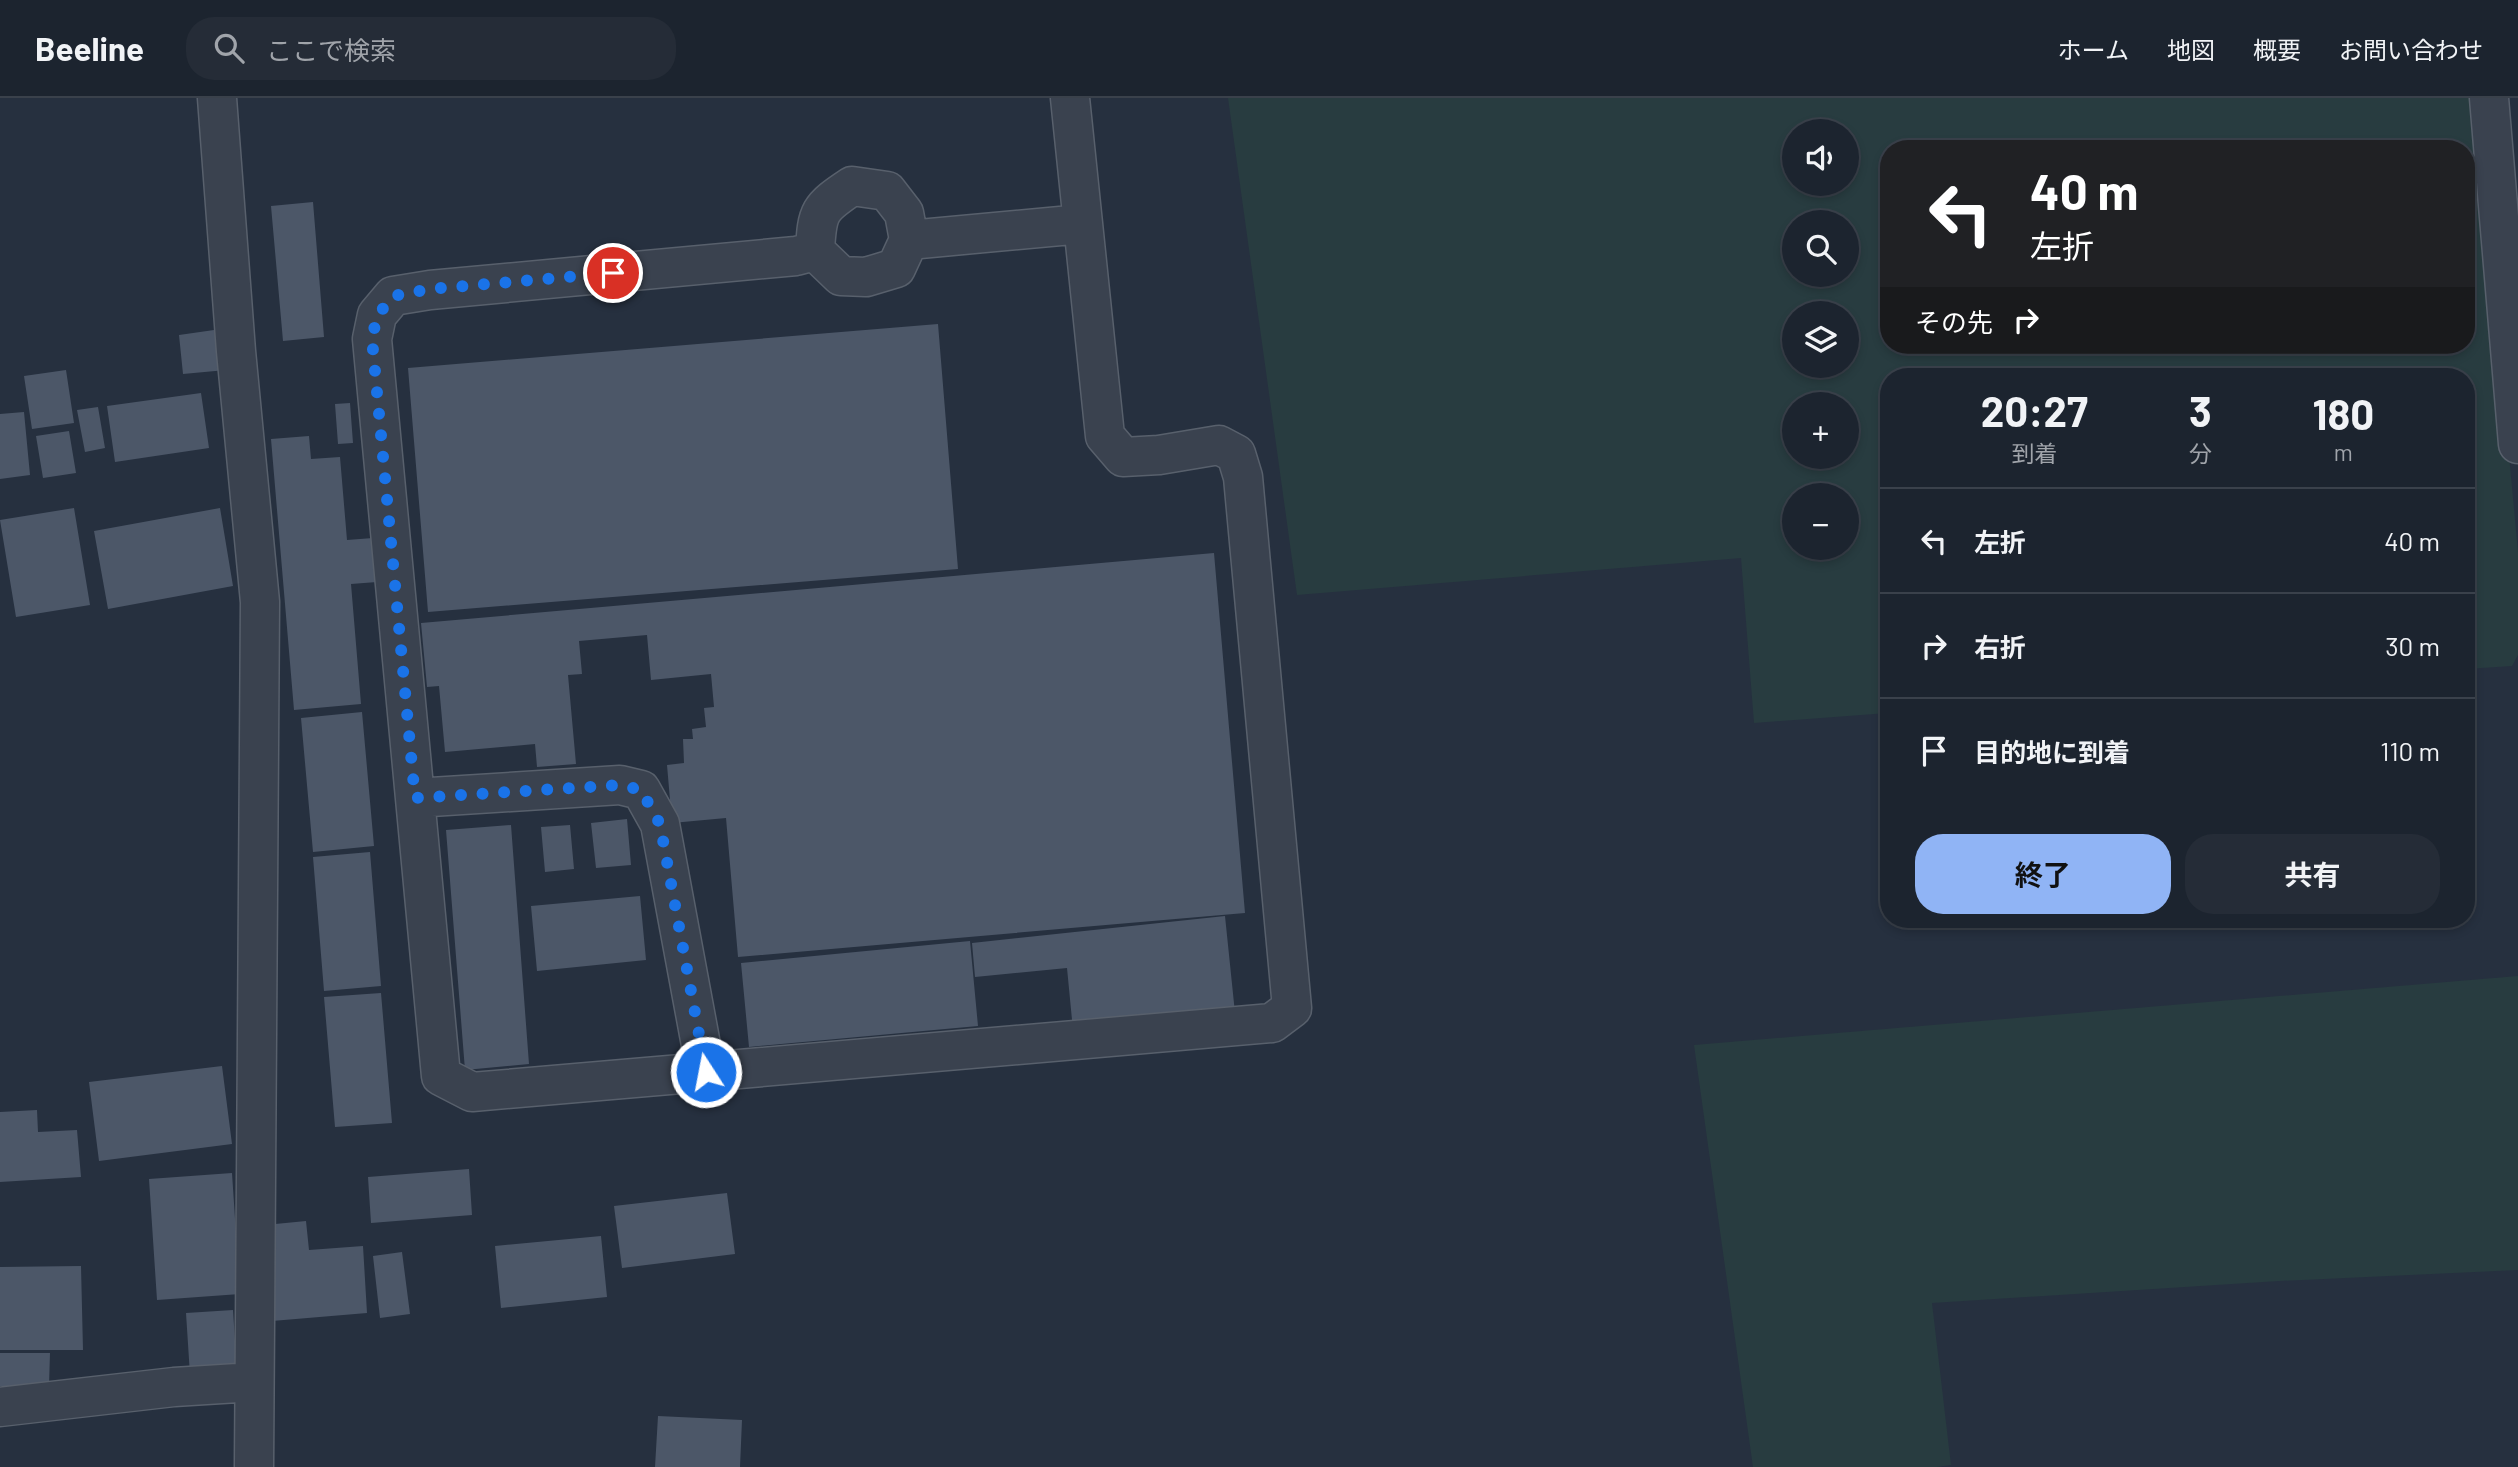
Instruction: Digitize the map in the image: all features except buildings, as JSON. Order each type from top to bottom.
[{"type":"street","points":[[217,98],[236,351],[260,602],[254,1467]]},
{"type":"street","points":[[815,251],[796,256],[430,289],[393,296],[377,316],[372,339],[441,1076],[472,1092],[1272,1023],[1292,1008],[1243,477],[1237,454],[1219,445],[1159,455],[1123,457],[1105,436],[1070,98]]},
{"type":"street","points":[[2489,98],[2518,444]]},
{"type":"street","points":[[852,186],[887,191],[904,213],[909,240],[896,268],[866,277],[841,276],[815,251],[816,225],[825,204],[852,186]]},
{"type":"street","points":[[909,240],[1082,224]]},
{"type":"street","points":[[415,798],[620,785],[641,790],[660,824],[706,1072]]},
{"type":"street","points":[[0,1407],[174,1387],[254,1382]]},
{"type":"green space","points":[[1228,98],[2476,98],[2518,552],[2518,655],[2512,666],[2475,668],[2475,368],[1880,368],[1880,714],[1754,723],[1741,558],[1297,595]]},
{"type":"green space","points":[[2518,976],[2518,1270],[2279,1281],[1932,1303],[1951,1465],[1753,1467],[1694,1045]]},
{"type":"route","points":[[613,273],[430,289],[393,296],[377,316],[372,339],[415,798],[620,785],[641,790],[660,824],[706,1072]]}]
